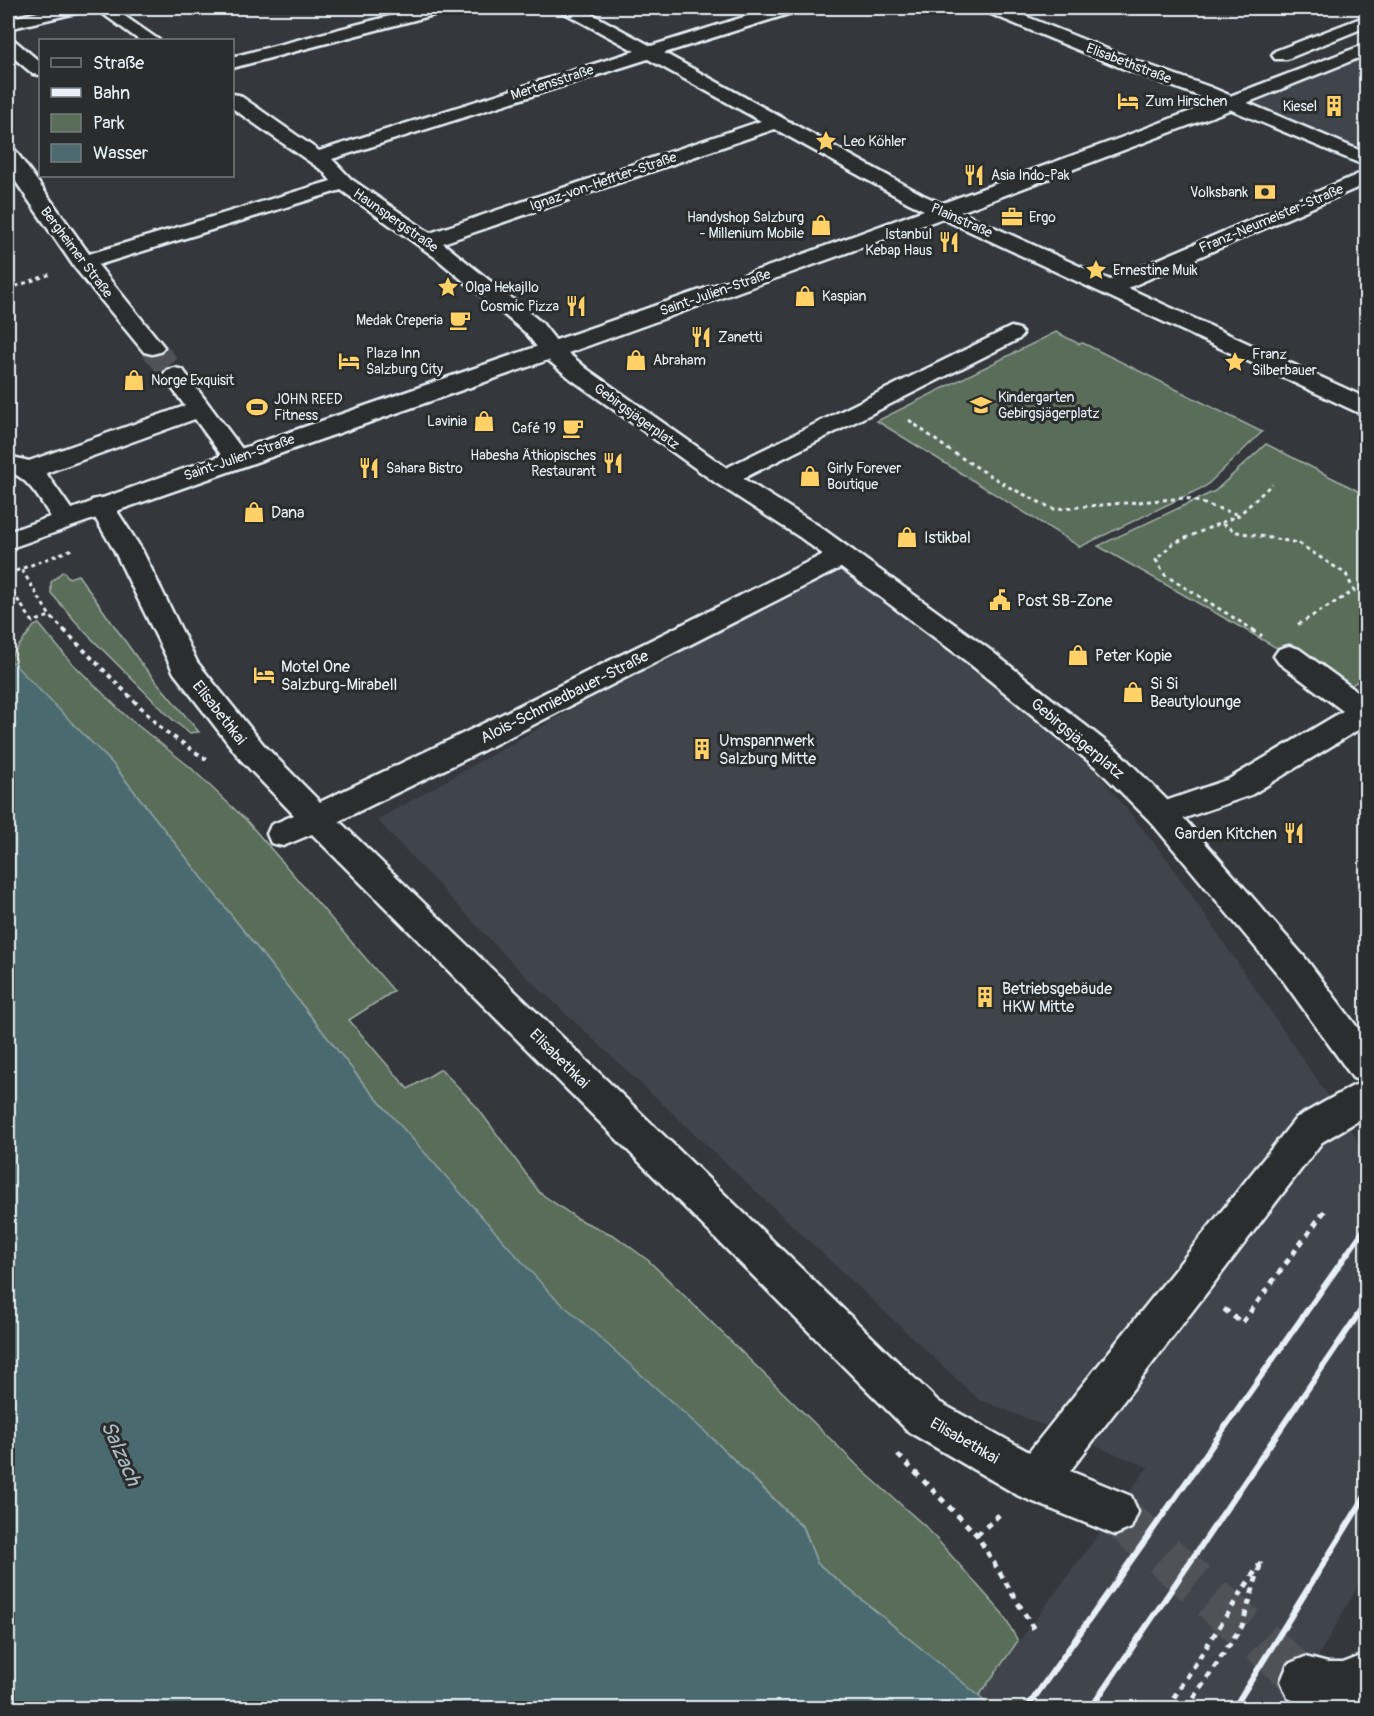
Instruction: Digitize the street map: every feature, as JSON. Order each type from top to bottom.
[{"type":"street","points":[[8,24],[74,8]]},
{"type":"street","points":[[79,8],[124,39]]},
{"type":"street","points":[[103,8],[149,39]]},
{"type":"street","points":[[234,62],[439,8]]},
{"type":"street","name":"Plainstraße","points":[[569,8],[943,211],[1366,407]]},
{"type":"street","name":"Mertensstraße","points":[[316,158],[789,8]]},
{"type":"street","name":"Elisabethstraße","points":[[992,8],[1366,160]]},
{"type":"street","points":[[1281,55],[1366,21]]},
{"type":"street","points":[[8,44],[39,70]]},
{"type":"street","name":"Saint-Julien-Straße","points":[[8,541],[236,458],[552,351],[943,211],[1366,49]]},
{"type":"street","name":"Haunspergstraße","points":[[234,100],[330,167],[344,183],[428,241],[534,328],[552,351]]},
{"type":"street","points":[[234,117],[313,173],[344,183]]},
{"type":"street","name":"Ignaz-von-Heffter-Straße","points":[[428,241],[778,122]]},
{"type":"street","name":"Bergheimer Straße","points":[[8,154],[26,202],[83,263],[152,347]]},
{"type":"street","name":"Franz-Neumeister-Straße","points":[[1110,288],[1366,177]]},
{"type":"street","points":[[83,263],[344,183]]},
{"type":"street","points":[[724,478],[1011,334]]},
{"type":"street","name":"Gebirgsjägerplatz","points":[[552,351],[579,374],[724,478],[810,532],[980,657],[1108,760],[1162,814],[1294,969],[1366,1067]]},
{"type":"street","points":[[175,375],[236,458]]},
{"type":"street","points":[[18,466],[200,409]]},
{"type":"street","points":[[18,466],[44,486],[61,521]]},
{"type":"street","name":"Elisabethkai","points":[[101,506],[123,540],[184,666],[252,752],[300,826],[924,1417],[1035,1480],[1114,1512]]},
{"type":"street","name":"Alois-Schmiedbauer-Straße","points":[[300,826],[463,747],[842,556]]},
{"type":"street","points":[[1162,814],[1240,787],[1366,711],[1279,648]]},
{"type":"street","points":[[1035,1480],[1309,1130],[1366,1097]]},
{"type":"path","points":[[8,289],[83,263]]},
{"type":"path","points":[[918,429],[1009,487],[1053,509],[1186,498],[1239,515]]},
{"type":"path","points":[[1221,524],[1237,532],[1298,543],[1346,574],[1354,591],[1279,648],[1165,575],[1156,560],[1172,544],[1239,515],[1272,484]]},
{"type":"path","points":[[8,574],[75,548]]},
{"type":"path","points":[[27,577],[50,616],[163,730],[217,766]]},
{"type":"path","points":[[8,586],[33,622],[50,616]]},
{"type":"path","points":[[1242,1323],[1323,1213],[1329,1218]]},
{"type":"path","points":[[977,1534],[1035,1630]]},
{"type":"path","points":[[1167,1708],[1260,1562],[1242,1626],[1187,1708]]},
{"type":"shaded area","points":[[1366,49],[1366,155],[1243,104],[1325,63]]},
{"type":"shaded area","points":[[842,556],[1052,716],[1169,862],[1354,1134],[1366,1162],[1366,1572],[1289,1708],[991,1708],[979,1696],[1148,1467],[978,1399],[515,966],[377,820]]},
{"type":"green space","points":[[1056,332],[1079,344],[1083,343],[1262,432],[1206,486],[1080,547],[877,421]]},
{"type":"green space","points":[[1266,444],[1366,495],[1366,676],[1347,688],[1098,546],[1215,491]]},
{"type":"green space","points":[[63,571],[69,578],[78,575],[140,662],[199,732],[189,733],[174,721],[83,630],[51,593],[51,582]]},
{"type":"green space","points":[[39,624],[69,660],[127,717],[190,767],[246,820],[394,991],[349,1020],[408,1089],[441,1069],[477,1107],[540,1193],[578,1219],[615,1236],[649,1261],[863,1471],[926,1527],[1002,1613],[1018,1641],[979,1696],[817,1563],[804,1528],[713,1439],[550,1294],[367,1088],[112,763],[8,660],[34,626]]},
{"type":"water","name":"Salzach","points":[[8,658],[112,763],[367,1088],[550,1293],[713,1439],[804,1529],[817,1563],[991,1708],[8,1708]]},
{"type":"tunnel","points":[[152,347],[175,375]]},
{"type":"tunnel","points":[[1115,1512],[1305,1681]]},
{"type":"railway","points":[[1027,1708],[1366,1227]]},
{"type":"railway","points":[[1091,1708],[1366,1303]]},
{"type":"railway","points":[[1234,1708],[1366,1495]]},
{"type":"place","name":"Zum Hirschen","points":[[1128,101]]},
{"type":"place","name":"Kiesel","points":[[1334,106]]},
{"type":"place","name":"Leo Köhler","points":[[826,141]]},
{"type":"place","name":"Asia Indo-Pak","points":[[974,175]]},
{"type":"place","name":"Volksbank","points":[[1265,192]]},
{"type":"place","name":"Ergo","points":[[1012,217]]},
{"type":"place","name":"Handyshop Salzburg - Millenium Mobile","points":[[821,225]]},
{"type":"place","name":"Istanbul Kebap Haus","points":[[949,242]]},
{"type":"place","name":"Ernestine Muik","points":[[1096,270]]},
{"type":"place","name":"Olga Hekajllo","points":[[448,287]]},
{"type":"place","name":"Kaspian","points":[[805,296]]},
{"type":"place","name":"Cosmic Pizza","points":[[576,306]]},
{"type":"place","name":"Medak Creperia","points":[[460,320]]},
{"type":"place","name":"Zanetti","points":[[701,337]]},
{"type":"place","name":"Abraham","points":[[636,360]]},
{"type":"place","name":"Plaza Inn Salzburg City","points":[[349,361]]},
{"type":"place","name":"Franz Silberbauer","points":[[1235,362]]},
{"type":"place","name":"Norge Exquisit","points":[[134,380]]},
{"type":"place","name":"Kindergarten Gebirgsjägerplatz","points":[[981,405]]},
{"type":"place","name":"JOHN REED Fitness","points":[[257,407]]},
{"type":"place","name":"Lavinia","points":[[484,421]]},
{"type":"place","name":"Café 19","points":[[573,428]]},
{"type":"place","name":"Habesha Äthiopisches Restaurant","points":[[613,463]]},
{"type":"place","name":"Sahara Bistro","points":[[369,468]]},
{"type":"place","name":"Girly Forever Boutique","points":[[810,476]]},
{"type":"place","name":"Dana","points":[[254,512]]},
{"type":"place","name":"Istikbal","points":[[907,537]]},
{"type":"place","name":"Post SB-Zone","points":[[1000,600]]},
{"type":"place","name":"Peter Kopie","points":[[1078,655]]},
{"type":"place","name":"Motel One Salzburg-Mirabell","points":[[264,675]]},
{"type":"place","name":"Si Si Beautylounge","points":[[1133,692]]},
{"type":"place","name":"Umspannwerk Salzburg Mitte","points":[[702,749]]},
{"type":"place","name":"Garden Kitchen","points":[[1294,833]]},
{"type":"place","name":"Betriebsgebäude HKW Mitte","points":[[985,997]]}]
